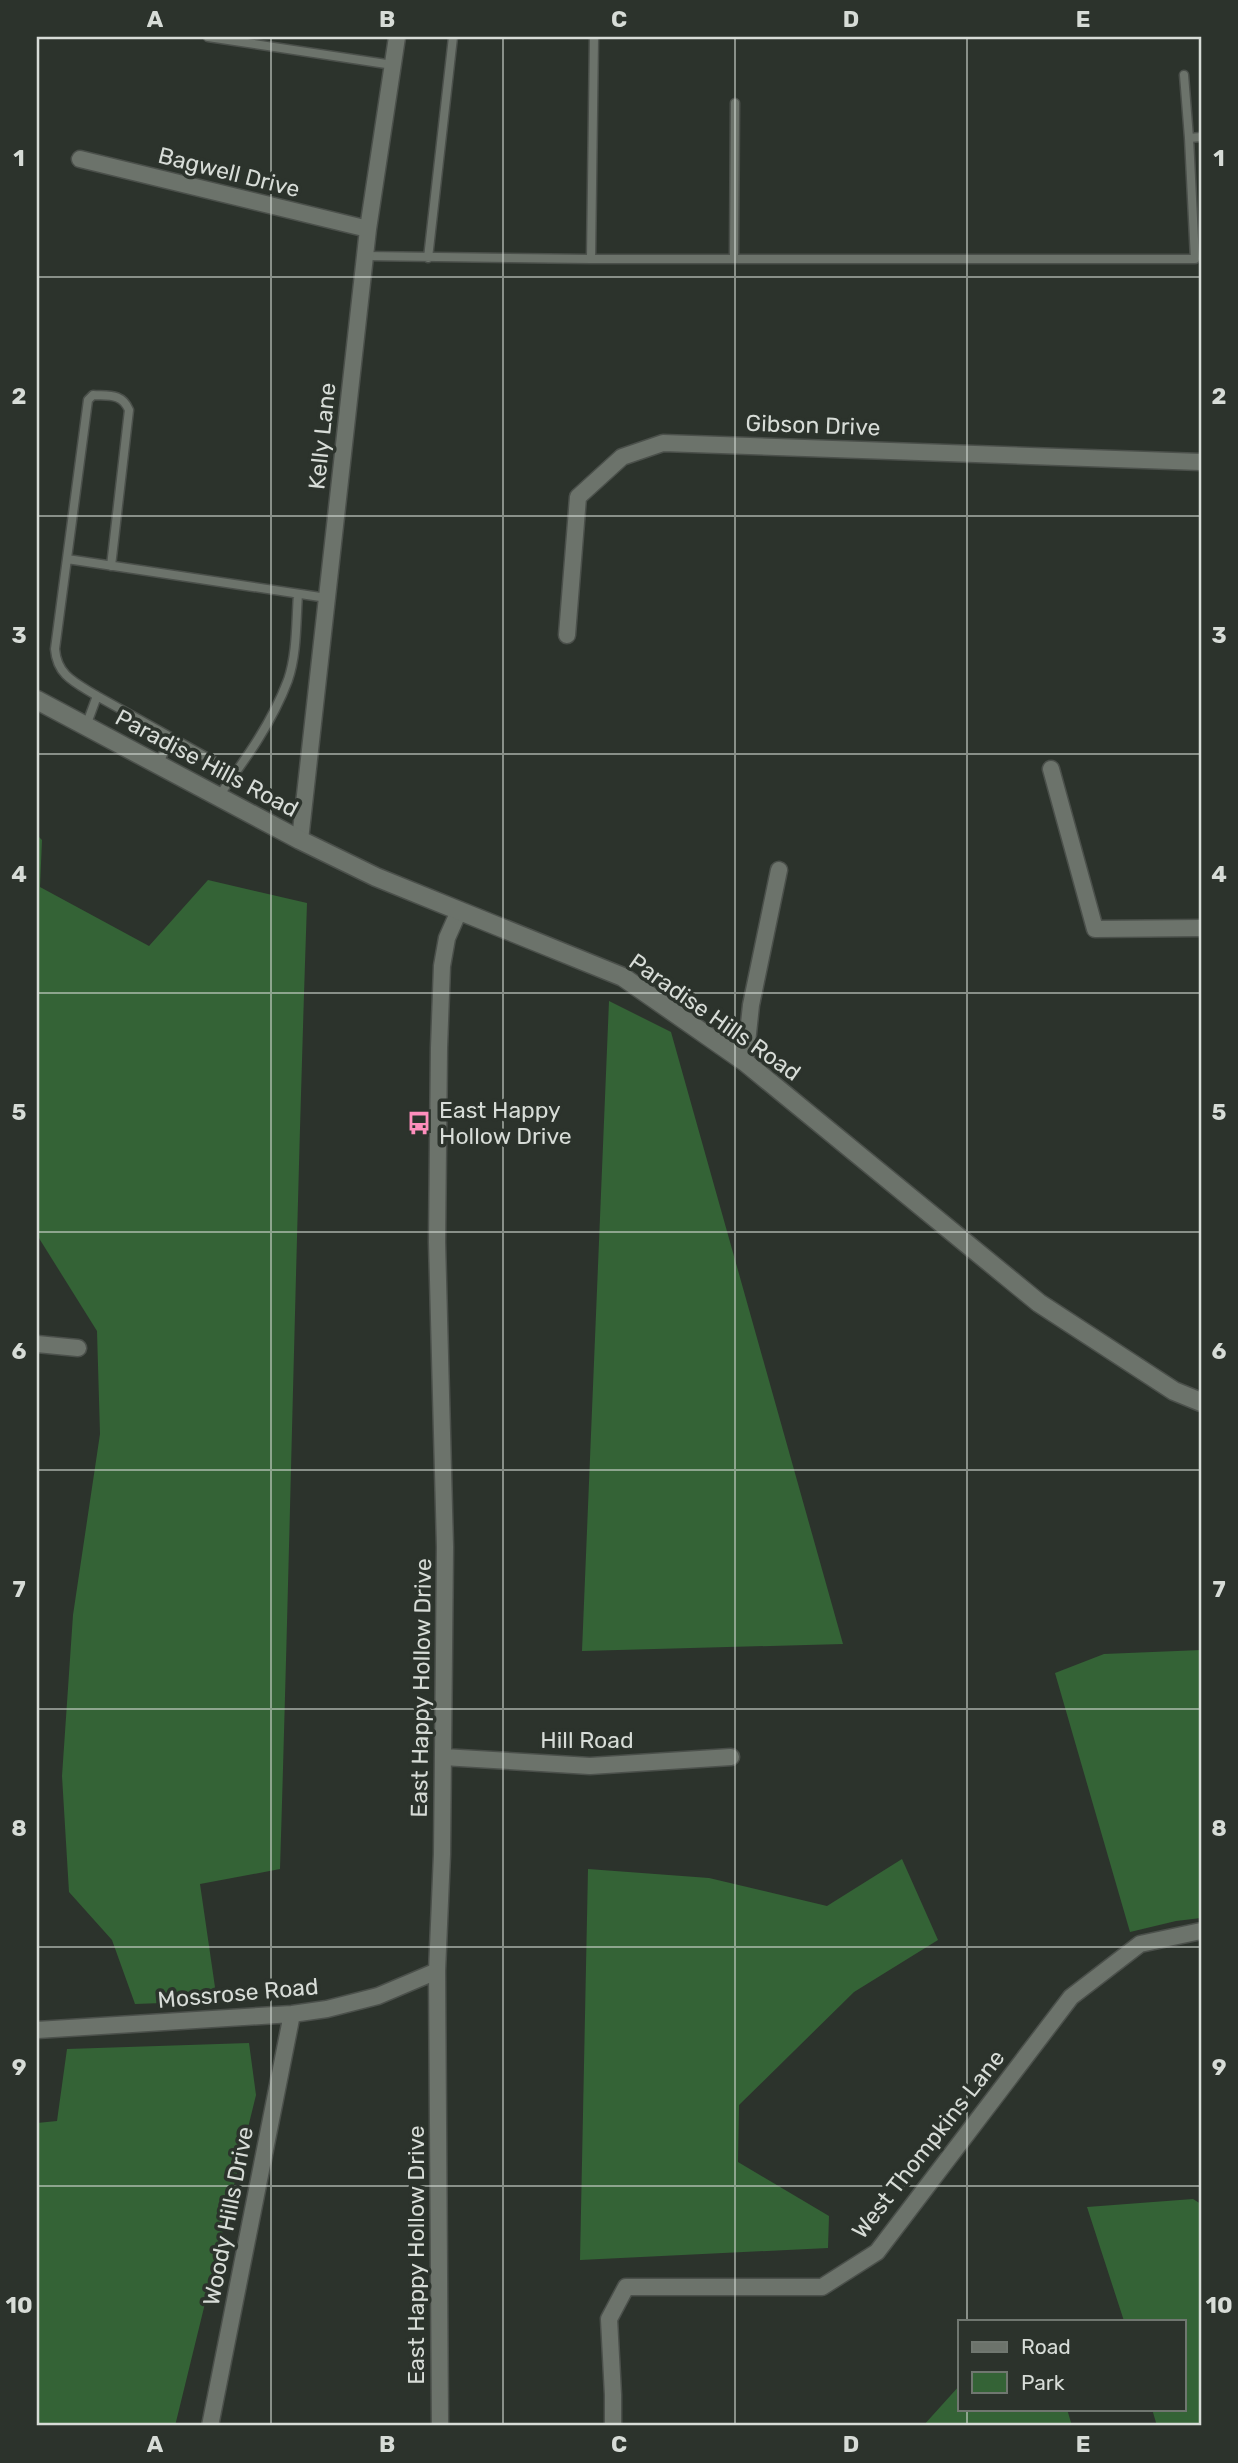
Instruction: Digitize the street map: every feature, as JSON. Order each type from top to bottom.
[{"type":"street","name":"Kelly Lane","points":[[300,840],[368,229],[397,37]]},
{"type":"street","name":"Bagwell Drive","points":[[80,159],[368,229]]},
{"type":"street","name":"Gibson Drive","points":[[567,635],[578,497],[622,457],[663,443],[1201,462]]},
{"type":"street","name":"Paradise Hills Road","points":[[37,700],[300,840],[376,877],[623,977],[745,1062],[1039,1303],[1174,1391],[1201,1402]]},
{"type":"street","points":[[1051,769],[1095,929],[1201,928]]},
{"type":"street","points":[[745,1062],[751,1004],[779,870]]},
{"type":"street","name":"East Happy Hollow Drive","points":[[440,2426],[437,1971],[445,1547],[437,1242],[439,1048],[442,966],[447,938],[459,911]]},
{"type":"street","points":[[37,1344],[78,1348]]},
{"type":"street","name":"Hill Road","points":[[443,1757],[590,1766],[731,1757]]},
{"type":"street","name":"West Thompkins Lane","points":[[612,2426],[609,2319],[626,2287],[822,2287],[877,2252],[1071,1997],[1140,1944],[1201,1931]]},
{"type":"street","name":"Mossrose Road","points":[[37,2030],[292,2014],[327,2009],[378,1996],[437,1971]]},
{"type":"street","name":"Woody Hills Drive","points":[[210,2426],[292,2014]]},
{"type":"lane","points":[[208,37],[393,65]]},
{"type":"lane","points":[[428,258],[453,37]]},
{"type":"lane","points":[[591,259],[594,37]]},
{"type":"lane","points":[[365,256],[591,259],[1195,259],[1184,75]]},
{"type":"lane","points":[[734,259],[735,103]]},
{"type":"lane","points":[[1189,138],[1201,137]]},
{"type":"lane","points":[[111,566],[129,410],[120,397],[93,395],[88,400],[55,649],[56,662],[61,672],[97,696],[235,773]]},
{"type":"lane","points":[[67,559],[327,598]]},
{"type":"lane","points":[[218,797],[262,734],[288,680],[294,652],[298,594]]},
{"type":"lane","points":[[86,726],[97,696]]},
{"type":"lane","points":[[158,764],[172,739]]},
{"type":"green space","points":[[37,835],[42,840],[40,887],[149,946],[208,880],[307,903],[280,1869],[200,1884],[217,2001],[135,2004],[112,1940],[69,1892],[62,1776],[73,1615],[100,1434],[97,1331],[37,1235]]},
{"type":"green space","points":[[609,1001],[671,1032],[843,1644],[582,1651]]},
{"type":"green space","points":[[1201,1650],[1201,1918],[1130,1932],[1055,1673],[1104,1654]]},
{"type":"green space","points":[[902,1859],[938,1940],[854,1992],[739,2105],[738,2162],[829,2216],[828,2248],[580,2260],[588,1869],[709,1878],[827,1906]]},
{"type":"green space","points":[[249,2043],[256,2095],[175,2426],[37,2426],[37,2123],[57,2121],[67,2049]]},
{"type":"green space","points":[[1193,2199],[1201,2204],[1201,2426],[1157,2426],[1152,2410],[1186,2410],[1186,2320],[1124,2320],[1087,2207]]},
{"type":"green space","points":[[958,2387],[958,2410],[1067,2410],[1072,2426],[923,2426]]},
{"type":"place","name":"East Happy Hollow Drive","points":[[419,1123]]}]
